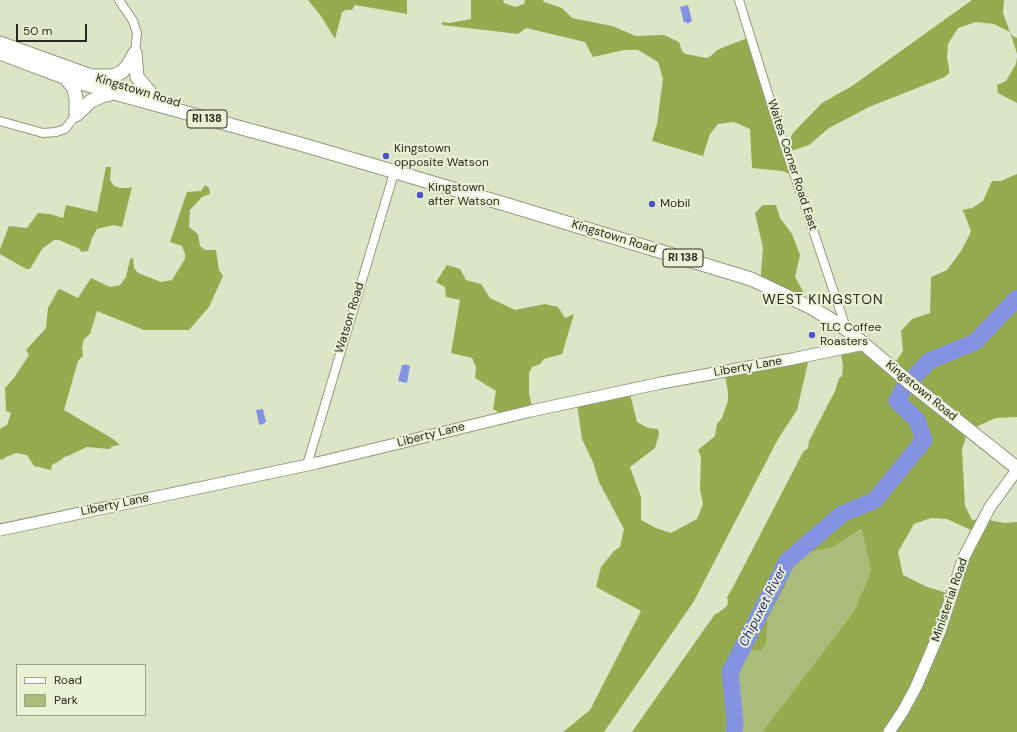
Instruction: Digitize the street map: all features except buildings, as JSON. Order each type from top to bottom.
[{"type":"main road","name":"Kingstown Road","points":[[0,43],[90,76],[283,136],[300,144]]},
{"type":"main road","name":"Kingstown Road","points":[[0,53],[66,78],[114,93],[300,144],[751,279],[812,308],[846,329],[1017,469]]},
{"type":"main road","points":[[90,76],[113,76],[122,72],[135,53]]},
{"type":"main road","points":[[135,53],[137,77],[152,95]]},
{"type":"main road","points":[[66,78],[74,89],[76,99],[76,115]]},
{"type":"main road","points":[[76,115],[91,101],[114,93]]},
{"type":"street","points":[[119,0],[133,21],[137,33],[135,53]]},
{"type":"street","name":"Waites Corner Road East","points":[[739,0],[846,329]]},
{"type":"street","points":[[0,121],[43,133],[56,132],[65,129],[76,115]]},
{"type":"street","name":"Watson Road","points":[[307,465],[394,172]]},
{"type":"street","name":"Liberty Lane","points":[[0,530],[307,465],[531,411],[580,402],[661,383],[864,344]]},
{"type":"street","name":"Ministerial Road","points":[[888,732],[903,711],[916,687],[940,631],[964,557],[990,507],[1017,469]]},
{"type":"green space","points":[[308,0],[407,0],[407,14],[355,5],[352,10],[342,12],[335,39],[321,16]]},
{"type":"green space","points":[[471,0],[503,0],[504,3],[515,7],[524,4],[525,0],[543,0],[544,2],[562,8],[572,18],[612,26],[636,36],[664,35],[679,42],[682,51],[685,54],[707,58],[717,50],[747,38],[786,147],[793,133],[822,103],[852,86],[972,0],[1004,0],[1003,13],[1010,32],[994,24],[976,22],[958,28],[948,44],[947,58],[949,73],[945,77],[869,107],[829,128],[809,145],[788,152],[793,175],[782,171],[752,168],[750,129],[734,122],[718,124],[710,134],[703,156],[652,141],[657,124],[663,79],[658,62],[638,50],[624,50],[593,57],[585,42],[526,28],[518,34],[442,25],[442,22],[450,23],[471,19]]},
{"type":"green space","points":[[1010,32],[1017,38],[1017,54]]},
{"type":"green space","points":[[1017,57],[1017,103],[998,93],[997,85],[1006,81],[1016,64]]},
{"type":"green space","points":[[106,167],[111,167],[110,180],[114,186],[120,188],[132,187],[122,227],[114,225],[97,229],[92,238],[88,251],[81,252],[80,249],[59,240],[54,240],[42,249],[30,269],[26,269],[0,254],[0,249],[9,226],[27,228],[38,213],[50,214],[63,218],[66,205],[97,212]]},
{"type":"green space","points":[[1017,174],[1017,417],[996,418],[971,429],[966,437],[962,449],[965,506],[972,520],[984,519],[1004,523],[1017,522],[1017,732],[762,732],[854,611],[871,571],[862,529],[833,547],[806,553],[794,561],[786,578],[786,585],[768,617],[766,644],[761,651],[737,649],[729,655],[727,663],[731,673],[732,720],[725,732],[632,732],[715,614],[727,606],[727,597],[803,452],[808,448],[809,441],[835,391],[839,378],[842,376],[843,366],[841,355],[863,351],[891,368],[903,351],[901,331],[912,319],[930,313],[931,277],[947,270],[961,251],[969,236],[971,231],[962,210],[972,208],[983,201],[992,181],[1001,181]],"holes":[[[931,518],[947,519],[975,532],[950,594],[927,587],[903,575],[898,552],[914,524]]]},
{"type":"green space","points":[[205,185],[209,188],[210,194],[202,197],[190,210],[189,227],[198,234],[200,246],[205,250],[216,250],[219,270],[223,276],[209,307],[189,330],[144,330],[97,311],[90,334],[84,339],[82,348],[83,356],[78,361],[64,410],[113,439],[120,445],[113,446],[109,449],[87,447],[64,457],[52,465],[51,470],[34,466],[27,455],[16,453],[2,460],[0,459],[0,429],[7,425],[11,413],[6,411],[5,388],[14,378],[29,355],[26,350],[46,328],[48,308],[58,290],[60,289],[78,298],[91,278],[110,287],[120,285],[126,277],[130,259],[133,258],[134,268],[138,273],[161,282],[172,280],[185,259],[182,246],[170,242],[187,192],[201,191]]},
{"type":"green space","points":[[763,205],[776,205],[780,218],[792,234],[800,255],[795,277],[804,293],[804,308],[760,287],[763,248],[755,213]]},
{"type":"green space","points":[[447,265],[460,269],[466,280],[481,284],[490,298],[515,310],[545,304],[558,307],[565,318],[574,314],[562,354],[544,359],[540,364],[532,367],[529,373],[529,394],[534,413],[509,418],[493,409],[496,391],[475,378],[476,367],[472,358],[451,353],[460,300],[446,297],[445,287],[436,282]]},
{"type":"green space","points":[[809,358],[797,410],[778,439],[694,601],[604,732],[563,732],[590,710],[641,611],[596,587],[601,567],[614,551],[620,547],[624,529],[599,482],[593,462],[582,439],[577,405],[630,394],[637,422],[648,428],[658,429],[659,434],[655,448],[630,467],[641,497],[641,520],[656,528],[671,533],[697,519],[703,504],[700,489],[701,457],[698,450],[715,436],[717,424],[722,418],[728,401],[725,375]]},
{"type":"green space","points":[[863,529],[871,571],[854,611],[762,732],[725,732],[732,720],[731,673],[727,663],[729,655],[737,649],[761,651],[766,643],[768,617],[786,585],[786,578],[794,561],[806,553],[833,547]]},
{"type":"water","points":[[688,5],[692,21],[687,24],[687,22],[684,23],[680,7]]},
{"type":"water","points":[[405,364],[410,366],[407,383],[398,381],[402,365]]},
{"type":"water","points":[[263,409],[266,422],[261,425],[259,424],[256,410]]},
{"type":"waterway","name":"Chipuxet River","points":[[915,376],[929,361],[975,342],[1017,298]]},
{"type":"waterway","name":"Chipuxet River","points":[[734,732],[735,723],[730,672],[787,561],[842,514],[875,500],[924,440],[917,420],[897,401],[904,388]]},
{"type":"place","name":"Kingstown opposite Watson","points":[[386,156]]},
{"type":"place","name":"Kingstown after Watson","points":[[420,195]]},
{"type":"place","name":"Mobil","points":[[652,204]]},
{"type":"place","name":"TLC Coffee Roasters","points":[[812,335]]},
{"type":"district","name":"WEST KINGSTON","points":[[823,300]]}]
